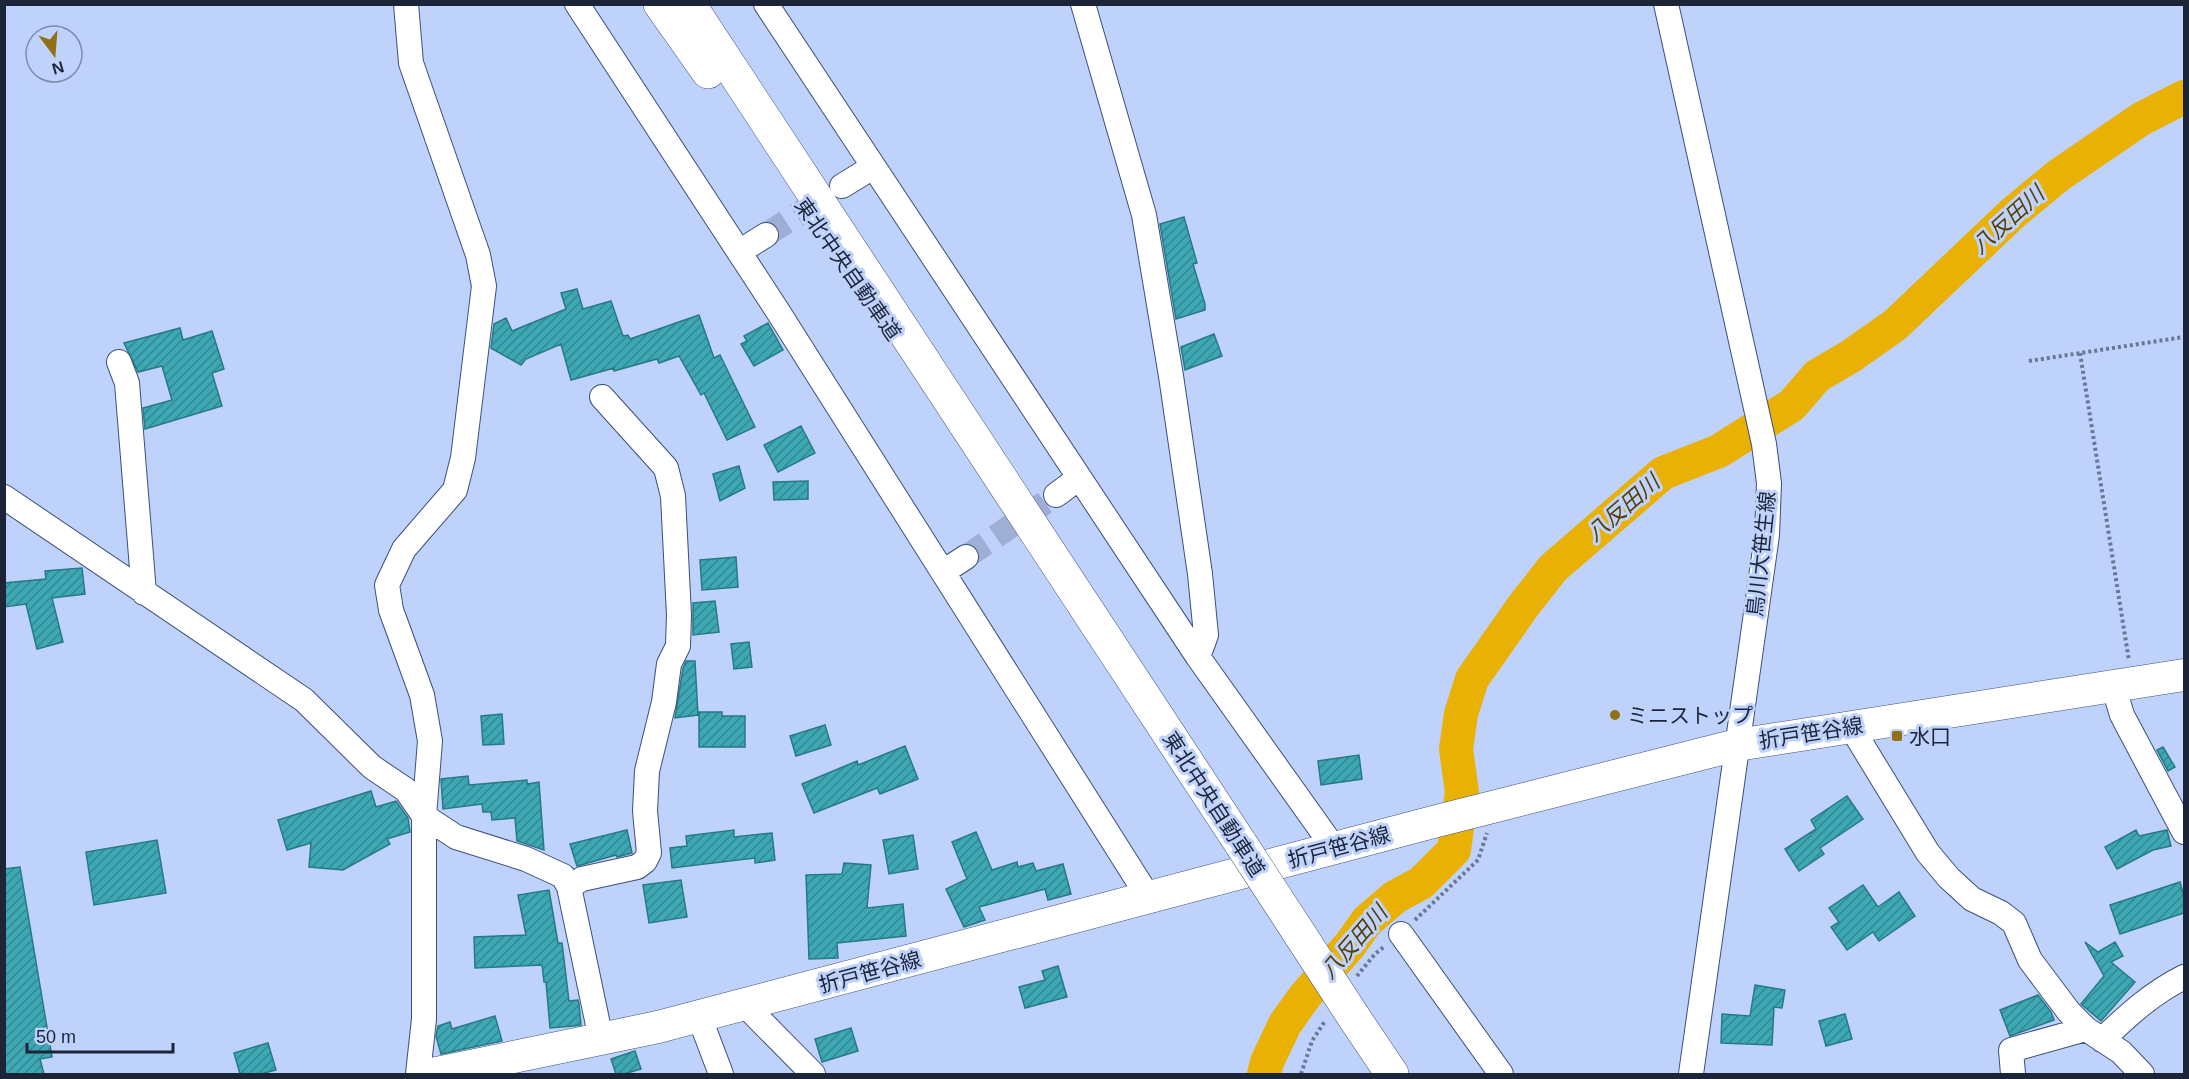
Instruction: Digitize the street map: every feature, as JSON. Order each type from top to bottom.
[{"type":"highway","name":"東北中央自動車道","points":[[660,4],[1036,534]]},
{"type":"highway","name":"東北中央自動車道","points":[[689,4],[1392,1074]]},
{"type":"main road","name":"折戸笹谷線","points":[[432,1074],[601,1039],[745,1005],[1437,821],[1737,745],[2184,675]]},
{"type":"street","points":[[406,4],[411,63],[478,255],[484,286],[463,458],[455,490],[404,549],[387,585],[390,610],[422,695],[430,741],[424,816],[424,1019],[418,1074]]},
{"type":"street","points":[[577,4],[739,252],[1149,898]]},
{"type":"street","points":[[766,4],[1198,657],[1334,848]]},
{"type":"street","points":[[1083,4],[1144,216],[1171,376],[1200,574],[1206,635],[1198,657]]},
{"type":"street","name":"鳥川大笹生線","points":[[1666,4],[1764,444],[1769,483],[1767,535],[1691,1074]]},
{"type":"street","points":[[842,186],[873,167]]},
{"type":"street","points":[[739,252],[766,235]]},
{"type":"street","points":[[119,362],[127,383],[144,593]]},
{"type":"street","points":[[569,887],[582,879],[637,867],[645,861],[649,853],[645,811],[647,771],[664,702],[669,664],[678,646],[679,615],[673,496],[666,468],[602,397]]},
{"type":"street","points":[[1056,495],[1079,478]]},
{"type":"street","points":[[4,497],[304,700],[372,766],[406,790],[424,816],[456,837],[526,859],[563,876],[569,887],[601,1039]]},
{"type":"street","points":[[943,572],[966,557]]},
{"type":"street","points":[[2123,684],[2122,715],[2184,832]]},
{"type":"street","points":[[1851,727],[1928,853],[1949,878],[1972,899],[2014,922],[2030,960],[2069,1012],[2094,1034],[2121,1052],[2142,1074]]},
{"type":"street","points":[[1401,934],[1501,1074]]},
{"type":"street","points":[[2013,1074],[2011,1050],[2094,1034],[2162,988],[2184,977]]},
{"type":"street","points":[[745,1005],[813,1074]]},
{"type":"street","points":[[699,1016],[721,1074]]},
{"type":"path","points":[[2029,361],[2184,337]]},
{"type":"path","points":[[2080,353],[2123,684]]},
{"type":"building","points":[[1184,217],[1197,263],[1193,264],[1205,310],[1176,319],[1160,224]]},
{"type":"building","points":[[577,289],[583,309],[611,301],[623,336],[628,335],[630,339],[699,315],[714,358],[720,355],[755,427],[727,440],[704,393],[701,395],[679,356],[659,363],[657,359],[571,380],[561,344],[526,359],[521,365],[491,348],[494,324],[506,318],[512,331],[566,309],[561,293]]},
{"type":"building","points":[[768,323],[783,350],[754,366],[741,344],[747,341],[744,336]]},
{"type":"building","points":[[180,328],[183,340],[212,331],[224,369],[212,373],[222,406],[145,429],[143,408],[172,400],[162,366],[138,372],[124,343]]},
{"type":"building","points":[[1214,334],[1222,356],[1185,370],[1181,347]]},
{"type":"building","points":[[801,426],[815,453],[778,472],[764,445]]},
{"type":"building","points":[[739,466],[745,488],[720,501],[713,474]]},
{"type":"building","points":[[808,481],[808,499],[774,500],[773,482]]},
{"type":"building","points":[[736,557],[738,587],[702,590],[700,560]]},
{"type":"building","points":[[82,568],[85,594],[52,598],[63,642],[37,649],[26,604],[4,607],[4,583],[46,579],[45,571]]},
{"type":"building","points":[[715,601],[719,632],[693,635],[693,603]]},
{"type":"building","points":[[749,642],[752,667],[734,669],[731,644]]},
{"type":"building","points":[[686,661],[695,661],[698,715],[675,718],[683,668]]},
{"type":"building","points":[[699,712],[722,712],[722,716],[745,716],[745,747],[699,747]]},
{"type":"building","points":[[502,714],[504,744],[483,745],[481,716]]},
{"type":"building","points":[[825,725],[831,745],[796,756],[790,736]]},
{"type":"building","points":[[905,746],[918,779],[880,794],[877,788],[814,813],[802,784],[857,761],[858,765]]},
{"type":"building","points":[[2163,747],[2175,767],[2168,771],[2157,750]]},
{"type":"building","points":[[1359,755],[1362,779],[1321,785],[1318,761]]},
{"type":"building","points":[[468,776],[469,785],[527,780],[527,784],[539,782],[544,850],[517,841],[515,818],[492,820],[491,812],[483,812],[482,804],[443,809],[441,779]]},
{"type":"building","points":[[371,791],[376,807],[396,801],[408,818],[410,832],[387,839],[390,844],[343,870],[309,867],[311,843],[287,850],[278,820]]},
{"type":"building","points":[[1847,796],[1863,819],[1820,848],[1824,854],[1799,871],[1785,849],[1816,829],[1811,820]]},
{"type":"building","points":[[627,830],[632,853],[577,866],[570,844]]},
{"type":"building","points":[[734,830],[734,837],[772,833],[775,860],[755,863],[755,858],[672,868],[670,848],[687,846],[686,836]]},
{"type":"building","points":[[2136,830],[2139,836],[2167,830],[2171,846],[2153,850],[2117,869],[2105,847]]},
{"type":"building","points":[[976,832],[992,870],[1017,862],[1018,867],[1033,863],[1036,871],[1063,864],[1071,894],[1048,900],[1045,889],[979,907],[985,920],[964,927],[946,889],[967,879],[952,842]]},
{"type":"building","points":[[913,835],[918,869],[889,874],[883,840]]},
{"type":"building","points":[[157,840],[166,893],[94,905],[86,852]]},
{"type":"building","points":[[844,863],[871,865],[867,908],[903,904],[906,936],[837,943],[838,958],[809,959],[806,875],[842,874]]},
{"type":"building","points":[[20,867],[52,1057],[40,1059],[44,1074],[4,1074],[4,869]]},
{"type":"building","points":[[681,880],[687,917],[649,923],[643,885]]},
{"type":"building","points":[[2180,882],[2184,897],[2184,913],[2120,934],[2110,905]]},
{"type":"building","points":[[1863,885],[1878,907],[1899,892],[1915,916],[1879,941],[1873,932],[1847,950],[1831,927],[1839,922],[1829,908]]},
{"type":"building","points":[[549,890],[558,943],[562,943],[569,1001],[578,1000],[581,1025],[550,1028],[546,982],[544,982],[542,965],[475,968],[474,937],[526,935],[518,895]]},
{"type":"building","points":[[2085,942],[2098,952],[2115,942],[2123,956],[2111,962],[2135,982],[2101,1021],[2081,1004],[2104,976]]},
{"type":"building","points":[[1058,966],[1067,997],[1025,1008],[1019,987],[1045,980],[1042,971]]},
{"type":"building","points":[[1755,985],[1785,990],[1782,1008],[1774,1007],[1772,1045],[1721,1043],[1722,1014],[1750,1016]]},
{"type":"building","points":[[2038,995],[2054,1020],[2010,1036],[2000,1010]]},
{"type":"building","points":[[1845,1014],[1852,1039],[1826,1046],[1819,1021]]},
{"type":"building","points":[[495,1016],[502,1041],[441,1054],[436,1036],[438,1026],[450,1022],[452,1029]]},
{"type":"building","points":[[851,1028],[858,1051],[822,1062],[815,1039]]},
{"type":"building","points":[[268,1043],[276,1070],[261,1074],[240,1074],[234,1053]]},
{"type":"building","points":[[635,1051],[641,1069],[616,1074],[611,1059]]},
{"type":"waterway","name":"八反田川","points":[[1264,1074],[1267,1062],[1285,1024],[1367,921],[1395,897],[1421,883],[1454,850],[1462,792],[1456,749],[1461,714],[1472,679],[1553,568],[1663,473],[1719,451],[1792,405],[1817,376],[1851,356],[1895,325],[2013,213],[2059,175],[2141,119],[2184,97]]},
{"type":"tunnel","points":[[766,235],[832,192]]},
{"type":"tunnel","points":[[966,557],[1056,495]]},
{"type":"place","name":"ミニストップ","points":[[1615,715]]},
{"type":"place","name":"水口","points":[[1897,736]]}]
